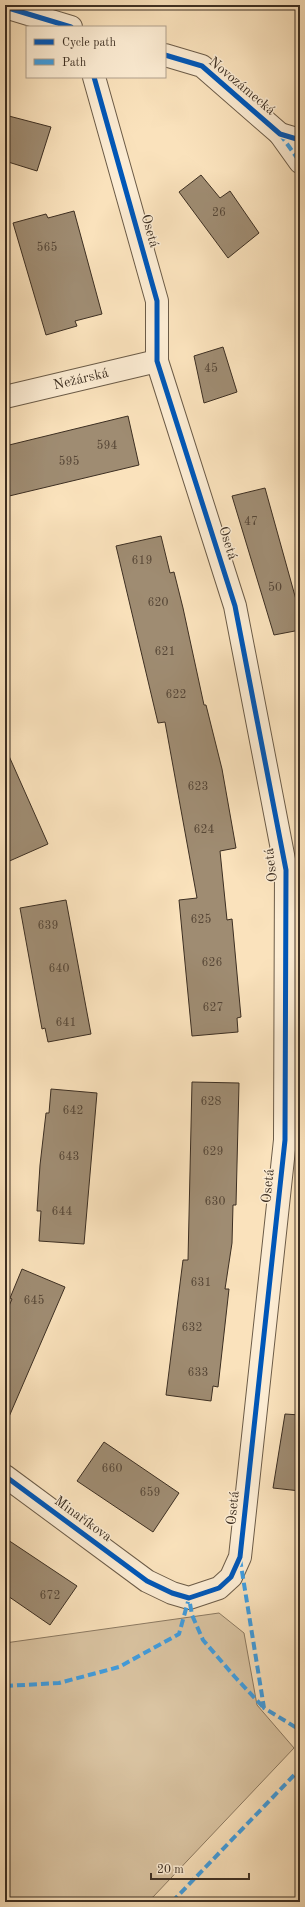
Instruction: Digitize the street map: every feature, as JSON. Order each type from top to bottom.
[{"type":"street","points":[[5,7],[68,26]]},
{"type":"street","name":"Novozámecká","points":[[166,55],[202,66],[290,137],[300,162]]},
{"type":"street","name":"Osetá","points":[[94,78],[157,301],[158,361],[235,606],[286,870],[285,1140],[240,1557],[231,1578],[219,1588],[189,1598],[172,1593],[147,1581]]},
{"type":"street","name":"Nežárská","points":[[5,397],[158,361]]},
{"type":"street","name":"Minaříkova","points":[[5,1476],[147,1581]]},
{"type":"shaded area","points":[[219,1613],[244,1633],[257,1705],[294,1748],[153,1897],[144,1902],[5,1902],[5,1643]]},
{"type":"building","points":[[5,115],[51,127],[37,171],[5,161]]},
{"type":"building","points":[[201,175],[220,198],[230,191],[259,233],[228,258],[179,192]]},
{"type":"building","points":[[74,211],[102,314],[75,321],[77,326],[46,335],[13,223],[46,214],[48,218]]},
{"type":"building","points":[[223,347],[237,392],[204,403],[194,356]]},
{"type":"building","points":[[128,416],[139,465],[5,497],[5,446]]},
{"type":"building","points":[[265,488],[300,614],[300,630],[274,635],[232,496]]},
{"type":"building","points":[[161,536],[170,573],[174,572],[204,705],[206,705],[222,769],[236,848],[220,851],[227,920],[232,919],[241,1017],[237,1018],[238,1032],[192,1036],[179,900],[197,898],[165,722],[158,723],[116,546]]},
{"type":"building","points":[[5,747],[48,844],[5,863]]},
{"type":"building","points":[[66,900],[91,1034],[48,1042],[45,1028],[42,1029],[20,908]]},
{"type":"building","points":[[192,1082],[239,1083],[236,1205],[233,1205],[232,1243],[225,1289],[229,1289],[218,1387],[213,1386],[211,1401],[166,1395],[183,1260],[188,1260]]},
{"type":"building","points":[[51,1089],[97,1093],[84,1244],[39,1241],[41,1211],[37,1211],[40,1165],[46,1113],[49,1113]]},
{"type":"building","points":[[22,1269],[65,1287],[5,1426],[5,1315],[12,1299],[10,1298]]},
{"type":"building","points":[[285,1414],[300,1415],[300,1491],[273,1488]]},
{"type":"building","points":[[104,1442],[179,1493],[153,1532],[77,1481]]},
{"type":"building","points":[[5,1538],[77,1586],[50,1625],[5,1594]]},
{"type":"marked path","points":[[280,134],[300,162]]},
{"type":"marked path","points":[[240,1559],[264,1708],[300,1730]]},
{"type":"marked path","points":[[5,1686],[59,1683],[119,1667],[179,1634],[189,1598],[192,1615],[203,1640],[264,1708]]},
{"type":"marked path","points":[[172,1902],[300,1769]]},
{"type":"cycle path","points":[[5,7],[68,26]]},
{"type":"cycle path","points":[[166,55],[202,66],[280,134],[300,140]]},
{"type":"cycle path","points":[[5,1476],[147,1581],[172,1593],[189,1598],[219,1588],[231,1577],[240,1557],[285,1140],[286,870],[235,606],[157,361],[157,301],[94,78]]}]
